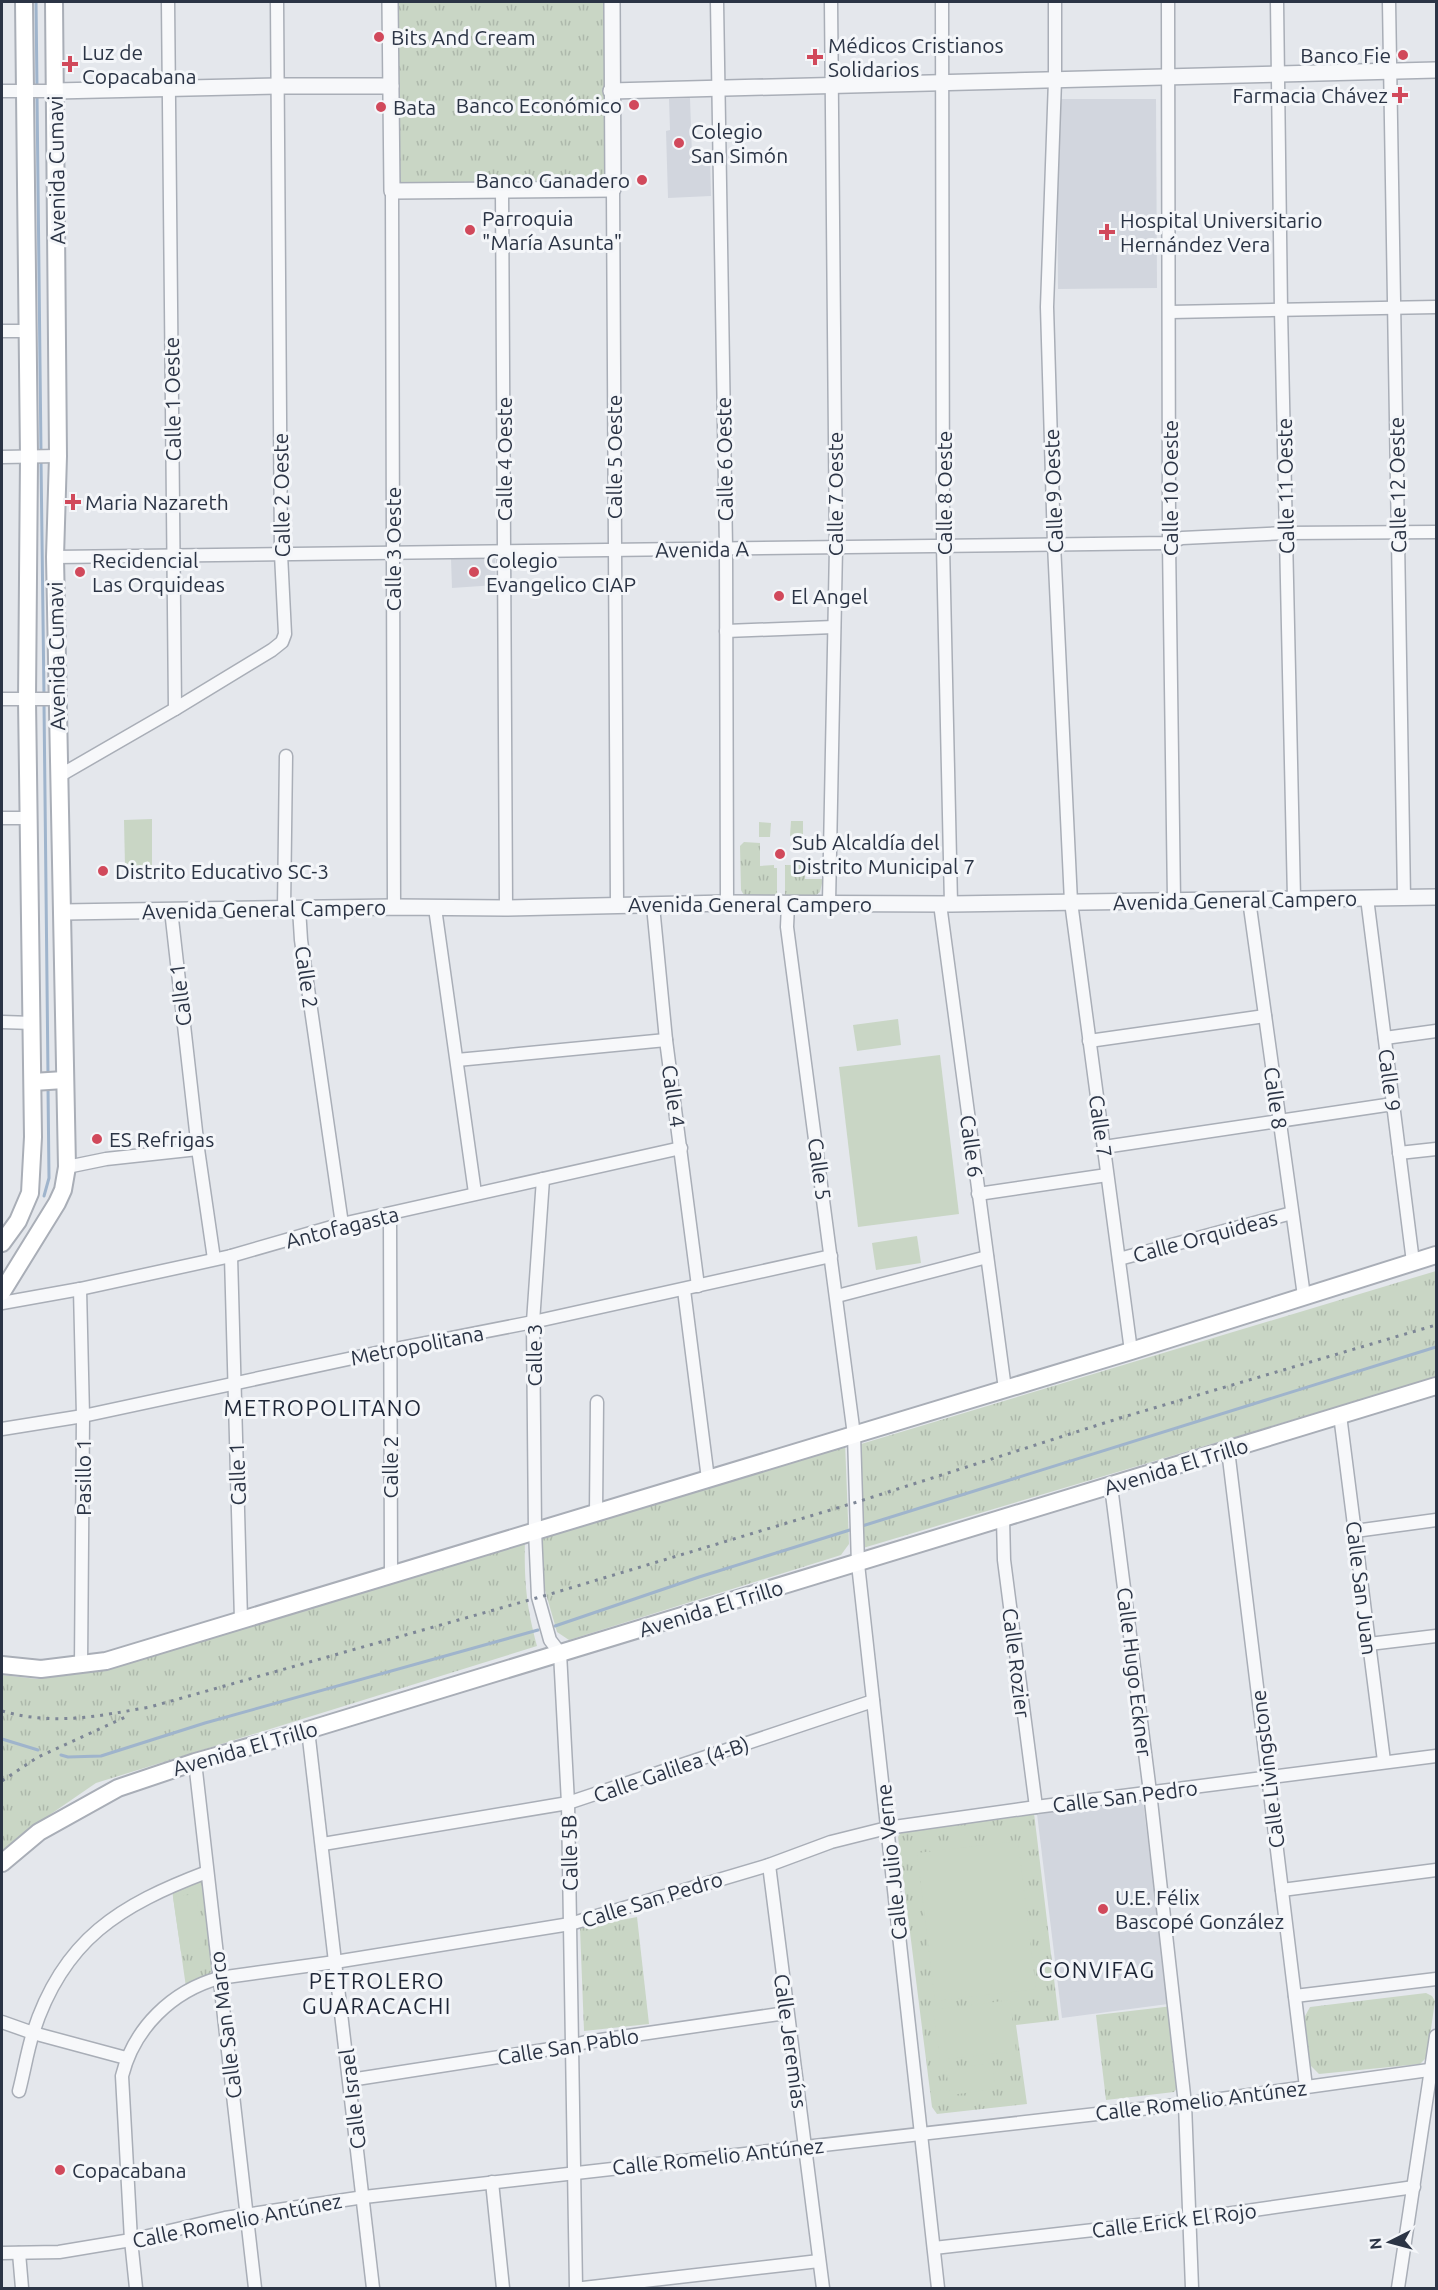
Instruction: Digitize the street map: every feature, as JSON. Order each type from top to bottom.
[{"type":"main road","name":"Avenida Cumavi","points":[[2,1292],[63,1190],[67,1167],[60,1081],[63,912],[58,776],[42,699],[26,331],[29,92],[24,2]]},
{"type":"main road","name":"Avenida Cumavi","points":[[2,1243],[24,1210],[30,1193],[36,1082],[29,818],[55,557],[54,2]]},
{"type":"main road","points":[[36,1082],[60,1081]]},
{"type":"main road","points":[[24,1210],[47,1220]]},
{"type":"main road","points":[[2,1665],[41,1669],[81,1666],[106,1661],[1131,1351],[1437,1255]]},
{"type":"main road","name":"Avenida El Trillo","points":[[2,1863],[39,1832],[118,1788],[195,1762],[308,1730],[1437,1386]]},
{"type":"street","name":"Calle 1 Oeste","points":[[168,2],[175,709]]},
{"type":"street","name":"Calle 2 Oeste","points":[[58,776],[272,650],[282,642],[285,634],[281,554],[277,2]]},
{"type":"street","points":[[390,2],[392,191],[613,189],[612,2]]},
{"type":"street","name":"Calle 6 Oeste","points":[[717,2],[726,548],[727,903]]},
{"type":"street","name":"Calle 7 Oeste","points":[[829,903],[836,547],[831,2]]},
{"type":"street","name":"Calle 8 Oeste","points":[[942,2],[946,904]]},
{"type":"street","name":"Calle 9 Oeste","points":[[1055,2],[1055,80],[1047,307],[1054,544],[1071,902]]},
{"type":"street","name":"Calle 10 Oeste","points":[[1168,2],[1169,543],[1174,900]]},
{"type":"street","name":"Calle 11 Oeste","points":[[1277,2],[1281,310],[1294,898]]},
{"type":"street","name":"Calle 12 Oeste","points":[[1389,2],[1404,898]]},
{"type":"street","points":[[611,91],[1437,70]]},
{"type":"street","points":[[2,91],[391,86]]},
{"type":"street","name":"Calle 5 Oeste","points":[[613,189],[617,905]]},
{"type":"street","name":"Calle 4 Oeste","points":[[502,190],[506,908]]},
{"type":"street","name":"Calle 3 Oeste","points":[[392,191],[394,907]]},
{"type":"street","points":[[1170,312],[1437,306]]},
{"type":"street","points":[[2,331],[26,331]]},
{"type":"street","points":[[2,457],[55,456]]},
{"type":"street","name":"Avenida A","points":[[55,557],[1169,543],[1182,538],[1286,533],[1437,532]]},
{"type":"street","points":[[726,631],[834,627]]},
{"type":"street","points":[[2,699],[42,699]]},
{"type":"street","name":"Calle 2","points":[[286,756],[291,908],[301,940],[342,1224]]},
{"type":"street","points":[[2,818],[29,818]]},
{"type":"street","name":"Avenida General Campero","points":[[63,912],[1437,897]]},
{"type":"street","name":"Calle 9","points":[[1367,898],[1413,1262]]},
{"type":"street","name":"Calle 8","points":[[1249,900],[1304,1296]]},
{"type":"street","name":"Calle 7","points":[[1071,902],[1131,1351]]},
{"type":"street","name":"Calle 5","points":[[788,904],[787,927],[854,1435]]},
{"type":"street","name":"Calle 6","points":[[946,904],[978,1194],[1005,1389]]},
{"type":"street","name":"Calle 4","points":[[652,906],[666,1040],[698,1286]]},
{"type":"street","points":[[435,908],[475,1193]]},
{"type":"street","name":"Calle 1","points":[[171,910],[198,1149],[214,1259]]},
{"type":"street","points":[[1089,1041],[1265,1016]]},
{"type":"street","points":[[2,1023],[33,1023]]},
{"type":"street","points":[[1385,1038],[1437,1031]]},
{"type":"street","points":[[457,1060],[666,1040]]},
{"type":"street","points":[[1104,1147],[1393,1104]]},
{"type":"street","name":"Antofagasta","points":[[2,1303],[80,1289],[231,1256],[342,1224],[681,1148]]},
{"type":"street","points":[[67,1167],[106,1159],[198,1149]]},
{"type":"street","points":[[1399,1153],[1437,1149]]},
{"type":"street","points":[[978,1194],[1107,1175]]},
{"type":"street","name":"Calle 3","points":[[534,1531],[533,1322],[543,1179]]},
{"type":"street","name":"Calle Orquideas","points":[[1119,1259],[1292,1212]]},
{"type":"street","name":"Calle 2","points":[[390,1215],[391,1575]]},
{"type":"street","name":"Calle 1","points":[[231,1256],[241,1620]]},
{"type":"street","name":"Metropolitana","points":[[2,1429],[83,1416],[684,1290],[831,1256]]},
{"type":"street","points":[[837,1296],[987,1257]]},
{"type":"street","name":"Pasillo 1","points":[[80,1289],[83,1416],[81,1666]]},
{"type":"street","points":[[684,1290],[708,1479]]},
{"type":"street","points":[[596,1513],[597,1402]]},
{"type":"street","name":"Calle San Juan","points":[[1340,1414],[1384,1761]]},
{"type":"street","name":"Calle Julio Verne","points":[[854,1435],[858,1561],[938,2289]]},
{"type":"street","name":"Calle Livingstone","points":[[1228,1450],[1306,2087]]},
{"type":"street","name":"Calle Hugo Eckner","points":[[1111,1486],[1150,1792],[1185,2104],[1192,2289]]},
{"type":"street","name":"Calle Rozier","points":[[1003,1518],[1004,1560],[1035,1807]]},
{"type":"street","points":[[1355,1531],[1437,1520]]},
{"type":"street","name":"Calle 5B","points":[[534,1531],[538,1597],[550,1640],[560,1653],[568,1803],[570,2046],[576,2289]]},
{"type":"street","points":[[1369,1644],[1437,1636]]},
{"type":"street","name":"Calle Galilea (4-B)","points":[[322,1844],[568,1803],[873,1701]]},
{"type":"street","name":"Calle Israel","points":[[308,1730],[373,2289]]},
{"type":"street","name":"Calle San Pedro","points":[[136,2289],[130,2240],[122,2076],[126,2058],[154,2015],[185,1991],[201,1983],[219,1978],[335,1962],[570,1924],[769,1865],[831,1842],[887,1828],[1384,1761],[1437,1756]]},
{"type":"street","name":"Calle San Marco","points":[[195,1762],[255,2289]]},
{"type":"street","name":"Calle Jeremías","points":[[769,1865],[786,2013],[806,2146],[823,2289]]},
{"type":"street","points":[[1282,1890],[1437,1870]]},
{"type":"street","points":[[19,2091],[33,2033],[53,1984],[67,1962],[108,1920],[161,1889],[207,1872]]},
{"type":"street","points":[[1295,1996],[1437,1979]]},
{"type":"street","name":"Calle San Pablo","points":[[350,2080],[597,2040],[786,2013]]},
{"type":"street","points":[[2,2022],[33,2033],[126,2058]]},
{"type":"street","points":[[1398,2289],[1434,2068],[1437,2036]]},
{"type":"street","name":"Calle Romelio Antúnez","points":[[2,2253],[59,2252],[130,2240],[207,2222],[364,2197],[1185,2104],[1434,2068]]},
{"type":"street","points":[[492,2182],[503,2289]]},
{"type":"street","name":"Calle Erick El Rojo","points":[[934,2248],[1191,2219],[1414,2187]]},
{"type":"street","points":[[19,2253],[22,2289]]},
{"type":"street","points":[[584,2289],[819,2261]]},
{"type":"shaded area","name":"Colegio San Simón","points":[[690,98],[692,156],[710,156],[711,196],[668,198],[666,131],[670,130],[669,99]]},
{"type":"shaded area","name":"Hospital Universitario Hernández Vera","points":[[1057,99],[1156,99],[1157,288],[1058,289]]},
{"type":"shaded area","name":"Colegio Evangelico CIAP","points":[[495,557],[496,585],[452,588],[451,559]]},
{"type":"shaded area","name":"U.E. Félix Bascopé González","points":[[1143,1801],[1168,2004],[1062,2018],[1037,1814]]},
{"type":"green space","points":[[395,2],[606,2],[606,174],[597,183],[401,184],[396,178]]},
{"type":"green space","points":[[152,819],[152,866],[125,867],[124,820]]},
{"type":"green space","points":[[791,821],[803,821],[803,836],[790,836]]},
{"type":"green space","points":[[759,822],[771,823],[770,837],[759,837]]},
{"type":"green space","points":[[744,842],[760,843],[760,866],[774,865],[774,868],[777,868],[777,896],[744,895],[741,890],[740,846]]},
{"type":"green space","points":[[785,865],[805,865],[805,879],[823,879],[820,892],[815,896],[785,896]]},
{"type":"green space","points":[[898,1019],[901,1045],[857,1051],[853,1025]]},
{"type":"green space","points":[[940,1055],[959,1214],[858,1227],[839,1067]]},
{"type":"green space","points":[[917,1236],[921,1263],[876,1270],[872,1243]]},
{"type":"green space","points":[[1436,1271],[1436,1377],[863,1548],[861,1444]]},
{"type":"green space","points":[[845,1442],[849,1544],[841,1555],[569,1640],[557,1632],[544,1587],[542,1533]]},
{"type":"green space","points":[[525,1538],[526,1592],[537,1646],[96,1783],[32,1827],[2,1853],[2,1675],[37,1679],[85,1673]]},
{"type":"green space","points":[[1034,1813],[1059,2020],[1016,2025],[1027,2104],[937,2114],[932,2107],[898,1837],[903,1829]]},
{"type":"green space","points":[[1018,1841],[1036,1989],[935,2001],[917,1853]]},
{"type":"green space","points":[[201,1881],[214,1966],[209,1976],[186,1987],[172,1890]]},
{"type":"green space","points":[[196,1894],[204,1948],[181,1952],[173,1897]]},
{"type":"green space","points":[[637,1917],[649,2024],[584,2031],[580,1928]]},
{"type":"green space","points":[[1426,1993],[1435,2001],[1428,2050],[1426,2058],[1420,2064],[1319,2074],[1309,2064],[1304,2018],[1310,2007]]},
{"type":"green space","points":[[1010,2000],[1016,2051],[940,2060],[933,2010]]},
{"type":"green space","points":[[1173,2006],[1180,2085],[1174,2092],[1106,2100],[1096,2015]]},
{"type":"green space","points":[[992,2063],[996,2089],[950,2095],[946,2069]]},
{"type":"waterway","points":[[36,2],[37,88]]},
{"type":"waterway","points":[[37,94],[41,454]]},
{"type":"waterway","points":[[41,460],[44,697]]},
{"type":"waterway","points":[[44,703],[48,1075]]},
{"type":"waterway","points":[[44,1196],[49,1178],[48,1087]]},
{"type":"waterway","points":[[859,1527],[1436,1347]]},
{"type":"waterway","points":[[555,1626],[699,1577],[853,1529]]},
{"type":"waterway","points":[[61,1755],[68,1757],[101,1756],[205,1723],[538,1630]]},
{"type":"waterway","points":[[2,1739],[38,1750]]},
{"type":"railway","points":[[2,1711],[21,1716],[58,1719],[150,1707],[547,1595],[857,1502],[1120,1418],[1436,1325]]},
{"type":"railway","points":[[2,1781],[38,1757],[128,1716]]},
{"type":"place","name":"Bits And Cream","points":[[379,37]]},
{"type":"place","name":"Banco Fie","points":[[1403,55]]},
{"type":"place","name":"Médicos Cristianos Solidarios","points":[[815,57]]},
{"type":"place","name":"Luz de Copacabana","points":[[70,64]]},
{"type":"place","name":"Farmacia Chávez","points":[[1400,95]]},
{"type":"place","name":"Banco Económico","points":[[634,105]]},
{"type":"place","name":"Bata","points":[[381,107]]},
{"type":"place","name":"Colegio San Simón","points":[[679,143]]},
{"type":"place","name":"Banco Ganadero","points":[[642,180]]},
{"type":"place","name":"Parroquia \"María Asunta\"","points":[[470,230]]},
{"type":"place","name":"Hospital Universitario Hernández Vera","points":[[1107,232]]},
{"type":"place","name":"Maria Nazareth","points":[[73,502]]},
{"type":"place","name":"Recidencial Las Orquideas","points":[[80,572]]},
{"type":"place","name":"Colegio Evangelico CIAP","points":[[474,572]]},
{"type":"place","name":"El Angel","points":[[779,596]]},
{"type":"place","name":"Sub Alcaldía del Distrito Municipal 7","points":[[780,854]]},
{"type":"place","name":"Distrito Educativo SC-3","points":[[103,871]]},
{"type":"place","name":"ES Refrigas","points":[[97,1139]]},
{"type":"place","name":"U.E. Félix Bascopé González","points":[[1103,1909]]},
{"type":"place","name":"Copacabana","points":[[60,2170]]},
{"type":"district","name":"METROPOLITANO","points":[[323,1407]]},
{"type":"district","name":"CONVIFAG","points":[[1097,1969]]},
{"type":"district","name":"PETROLERO GUARACACHI","points":[[377,1992]]}]
